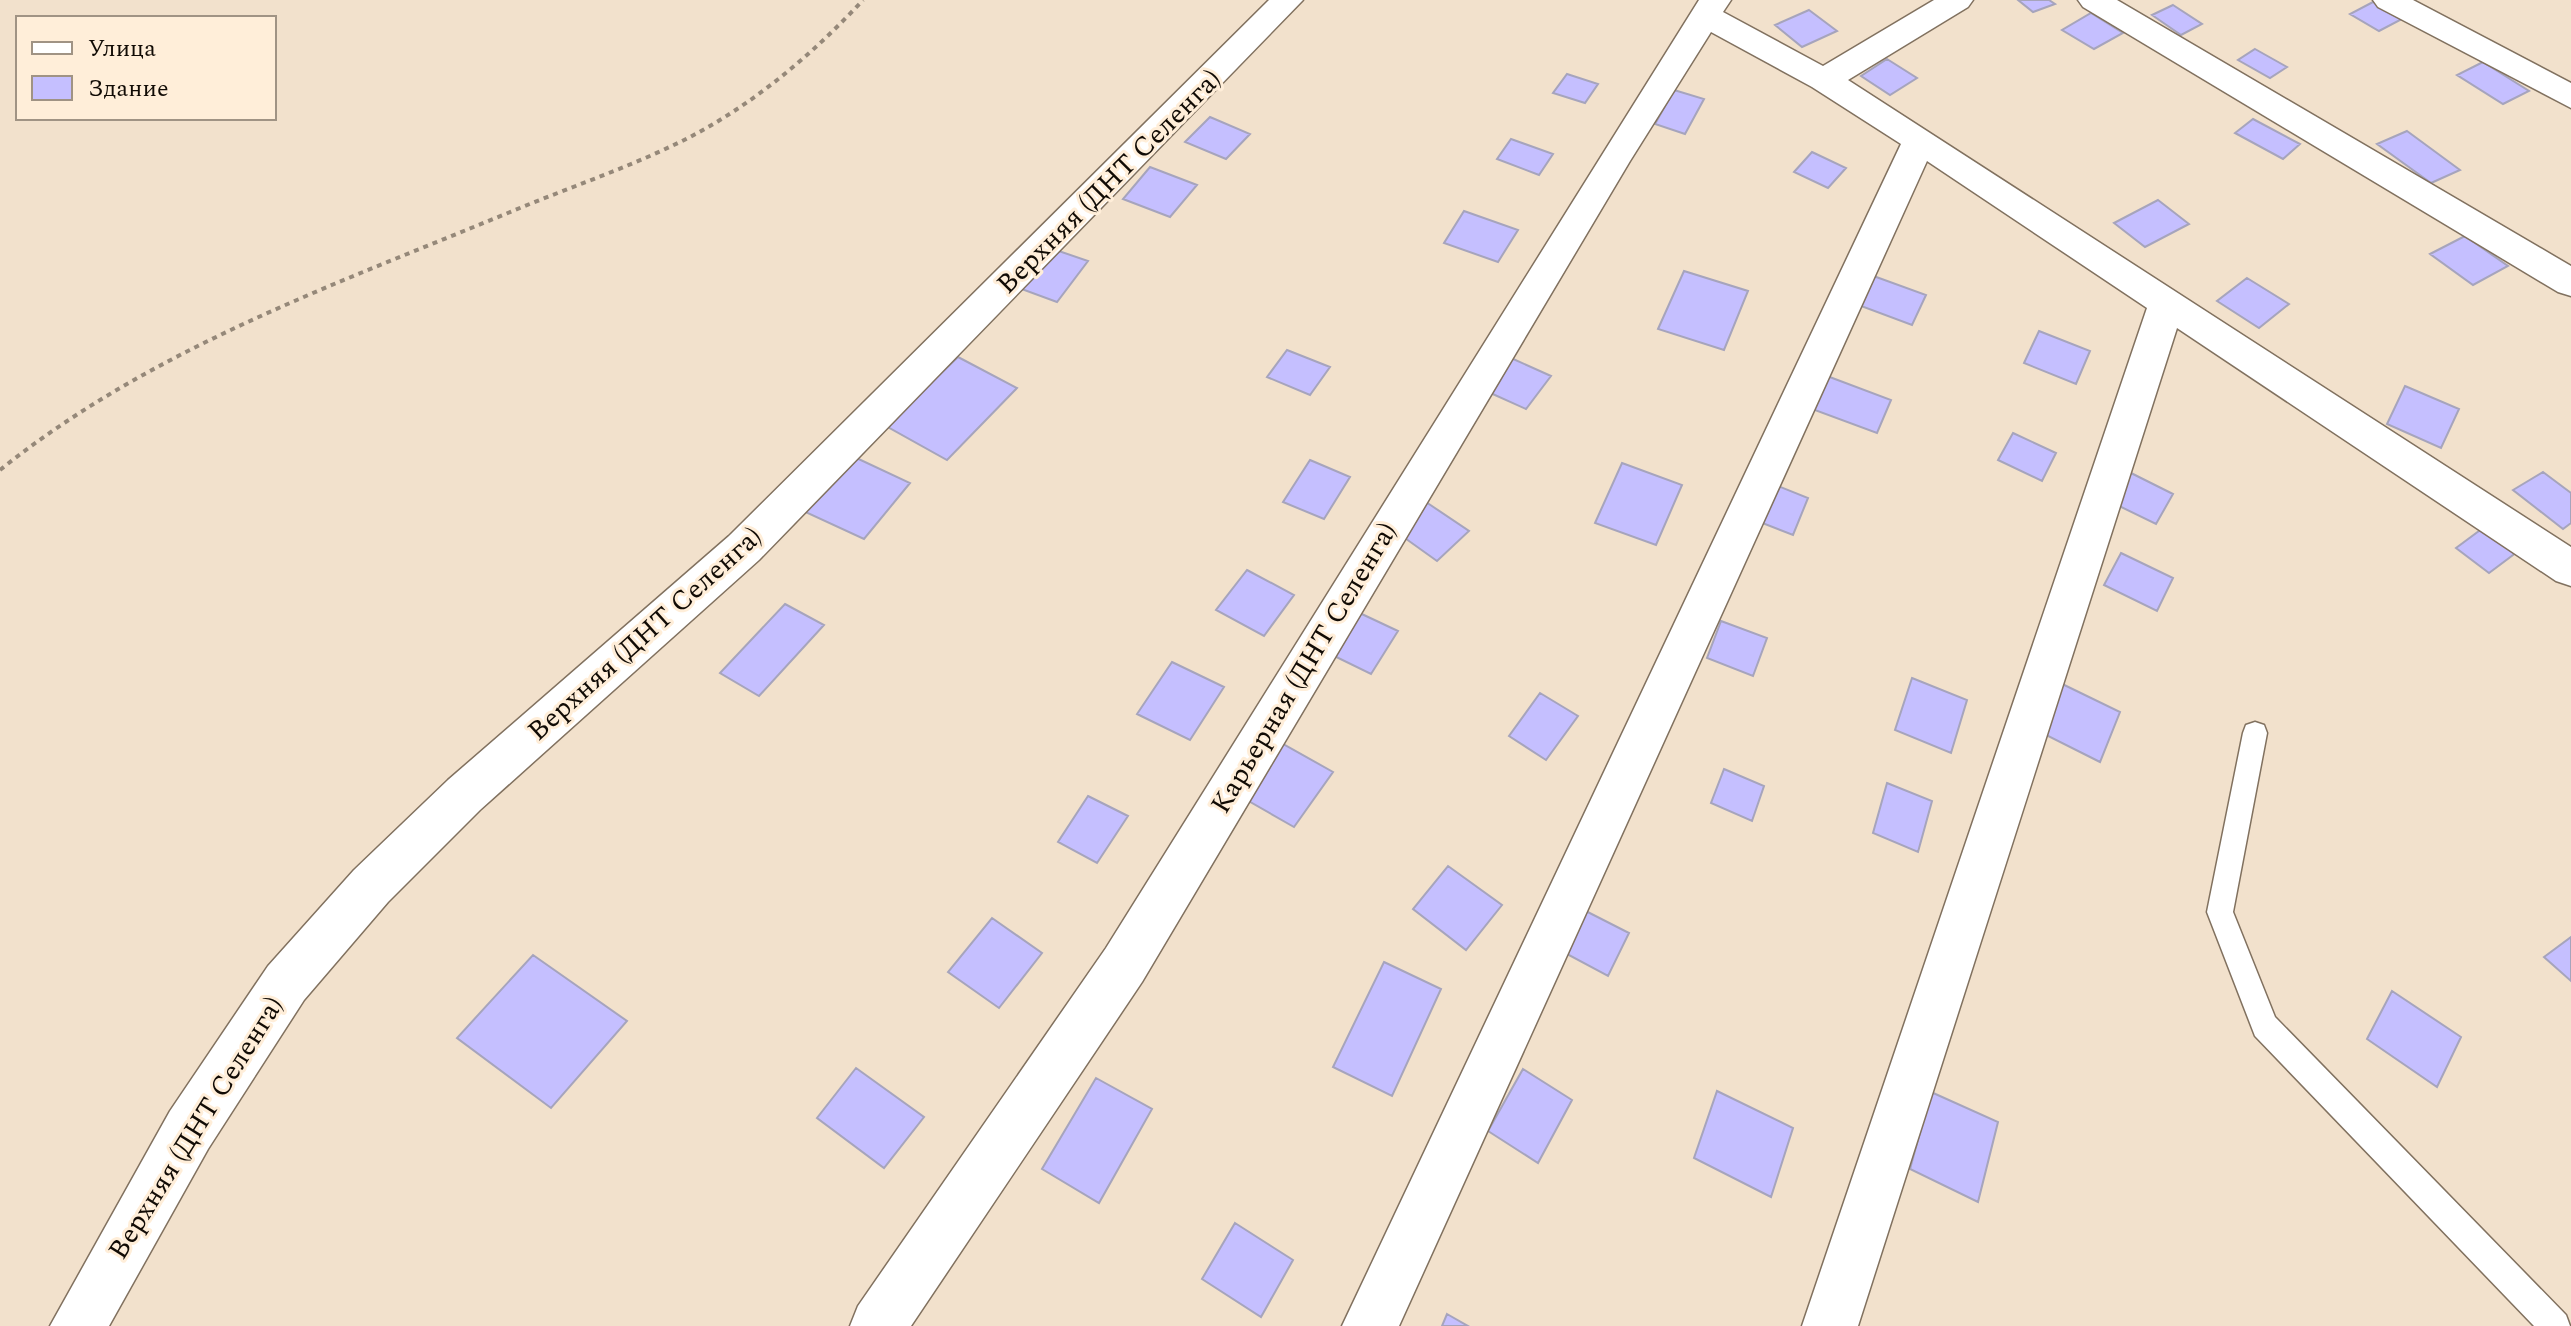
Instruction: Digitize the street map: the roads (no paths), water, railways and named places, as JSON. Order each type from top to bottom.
[{"type":"street","name":"Верхняя (ДНТ Селенга)","points":[[78,1326],[189,1130],[286,983],[371,886],[464,795],[744,548],[1287,0]]},
{"type":"street","points":[[1824,80],[1957,0]]},
{"type":"street","points":[[2094,0],[2571,283]]},
{"type":"street","points":[[2389,0],[2571,97]]},
{"type":"street","points":[[1711,8],[1920,140],[2571,569]]},
{"type":"street","name":"Карьерная (ДНТ Селенга)","points":[[878,1326],[1124,965],[1614,159],[1711,8]]},
{"type":"street","points":[[1370,1326],[1920,140]]},
{"type":"street","points":[[1830,1326],[2167,302]]},
{"type":"lane","points":[[2255,733],[2220,912],[2265,1026],[2555,1326]]}]
